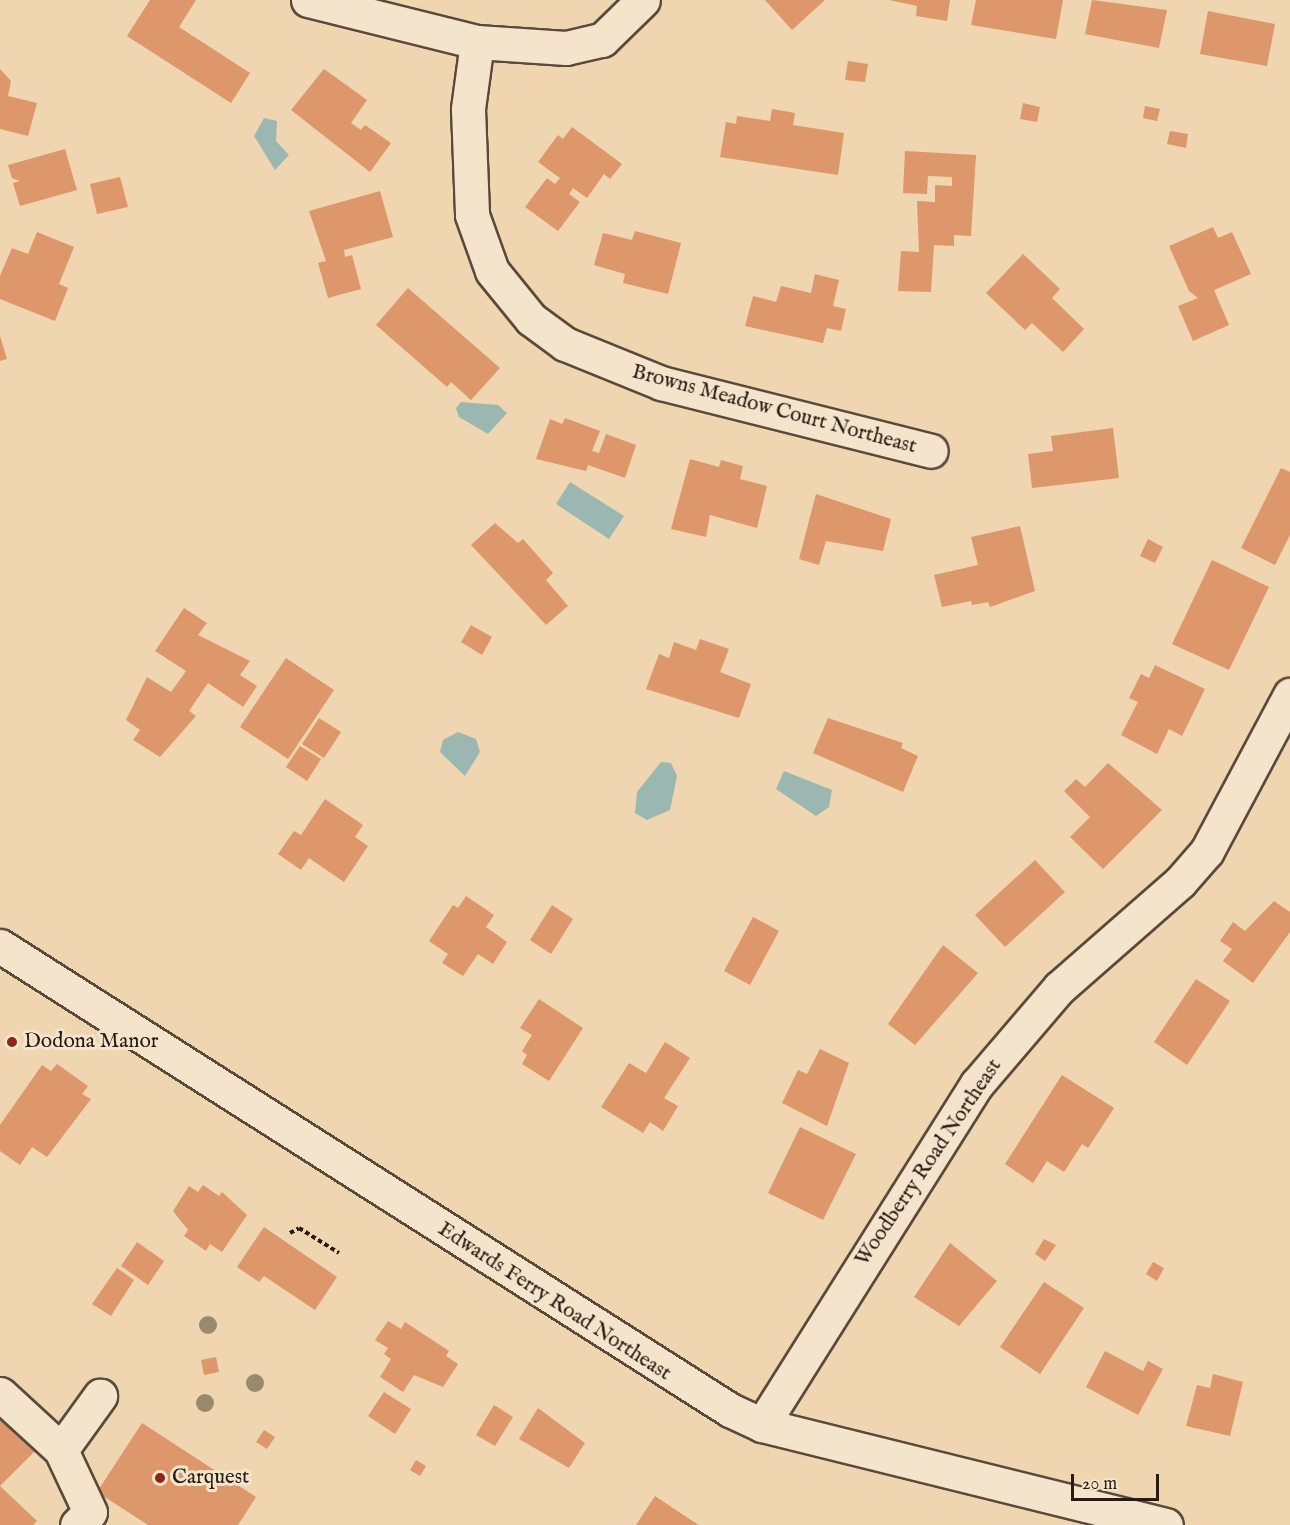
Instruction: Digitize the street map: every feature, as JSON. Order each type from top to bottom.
[{"type":"street","points":[[308,0],[477,42],[586,45],[615,32],[643,0]]},
{"type":"street","name":"Browns Meadow Court Northeast","points":[[477,42],[468,108],[472,215],[492,271],[531,319],[565,344],[661,383],[931,451]]},
{"type":"street","name":"Woodberry Road Northeast","points":[[762,1425],[977,1084],[1059,988],[1180,882],[1207,851],[1228,821],[1290,695]]},
{"type":"street","name":"Edwards Ferry Road Northeast","points":[[0,946],[695,1392],[762,1425],[1166,1525]]},
{"type":"street","points":[[0,1394],[62,1450],[90,1521]]},
{"type":"street","points":[[62,1450],[100,1396]]},
{"type":"path","points":[[290,1233],[299,1228],[339,1253]]},
{"type":"water","points":[[264,118],[277,121],[276,141],[289,155],[275,170],[254,136]]},
{"type":"water","points":[[461,402],[498,405],[507,413],[488,434],[459,417],[456,408]]},
{"type":"water","points":[[570,482],[624,516],[609,539],[556,504]]},
{"type":"water","points":[[458,732],[476,739],[480,752],[465,776],[440,752],[443,740]]},
{"type":"water","points":[[661,762],[671,763],[677,776],[670,810],[647,820],[635,813],[637,792]]},
{"type":"water","points":[[784,771],[832,790],[829,807],[816,816],[776,789]]},
{"type":"building","points":[[150,0],[196,0],[179,27],[250,73],[231,103],[127,36]]},
{"type":"building","points":[[765,0],[825,0],[792,30]]},
{"type":"building","points":[[889,0],[950,0],[947,21],[916,16],[917,6]]},
{"type":"building","points":[[976,0],[1063,0],[1056,39],[971,25]]},
{"type":"building","points":[[1092,0],[1167,10],[1159,48],[1085,34]]},
{"type":"building","points":[[1208,11],[1275,24],[1267,66],[1200,54]]},
{"type":"building","points":[[848,61],[868,64],[865,82],[845,80]]},
{"type":"building","points":[[0,69],[11,81],[8,96],[37,103],[28,136],[0,129]]},
{"type":"building","points":[[324,69],[367,100],[351,123],[361,130],[365,125],[391,143],[370,172],[291,110]]},
{"type":"building","points":[[1023,103],[1040,107],[1037,122],[1020,119]]},
{"type":"building","points":[[1145,106],[1160,109],[1157,121],[1143,118]]},
{"type":"building","points":[[772,109],[795,113],[793,125],[844,133],[838,175],[720,157],[726,122],[736,124],[737,116],[770,121]]},
{"type":"building","points":[[572,127],[622,164],[610,179],[604,174],[587,198],[573,188],[569,194],[580,202],[558,231],[525,207],[547,178],[555,184],[560,178],[538,162],[558,135],[563,139]]},
{"type":"building","points":[[1170,131],[1188,134],[1186,148],[1167,144]]},
{"type":"building","points":[[65,149],[77,190],[20,206],[13,183],[20,181],[12,178],[8,165]]},
{"type":"building","points":[[905,151],[976,155],[971,236],[954,235],[954,246],[934,245],[931,292],[898,291],[901,251],[919,252],[917,201],[935,202],[935,185],[952,186],[952,177],[928,176],[927,194],[903,193]]},
{"type":"building","points":[[120,177],[128,207],[97,214],[90,184]]},
{"type":"building","points":[[380,191],[393,237],[344,250],[345,257],[352,255],[361,289],[328,298],[318,263],[326,261],[309,211]]},
{"type":"building","points":[[1213,227],[1218,238],[1232,232],[1251,274],[1214,290],[1229,325],[1193,341],[1178,306],[1198,298],[1189,291],[1169,246]]},
{"type":"building","points":[[635,231],[681,243],[668,294],[623,283],[625,274],[594,265],[603,233],[632,240]]},
{"type":"building","points":[[37,232],[74,247],[59,284],[68,288],[55,321],[0,299],[0,276],[12,248],[28,254]]},
{"type":"building","points":[[1023,254],[1060,289],[1052,298],[1084,329],[1063,352],[1032,323],[1025,330],[986,293]]},
{"type":"building","points":[[815,274],[839,280],[833,306],[846,309],[841,331],[827,328],[823,343],[745,326],[753,296],[776,302],[781,286],[811,293]]},
{"type":"building","points":[[408,288],[500,368],[471,400],[451,382],[447,387],[376,325]]},
{"type":"building","points":[[0,336],[7,359],[0,361]]},
{"type":"building","points":[[565,418],[600,431],[592,451],[599,453],[606,434],[636,445],[625,478],[588,465],[586,471],[536,459],[550,419],[562,424]]},
{"type":"building","points":[[1113,428],[1119,478],[1032,488],[1028,454],[1053,451],[1051,436]]},
{"type":"building","points":[[690,459],[719,467],[721,460],[743,466],[740,479],[767,486],[757,528],[710,515],[706,537],[671,529]]},
{"type":"building","points":[[1281,468],[1290,472],[1290,535],[1275,565],[1241,548]]},
{"type":"building","points":[[816,494],[891,519],[883,551],[826,541],[819,565],[799,559]]},
{"type":"building","points":[[495,523],[518,543],[523,539],[553,573],[546,580],[568,606],[546,625],[471,545]]},
{"type":"building","points":[[1020,526],[1035,591],[990,607],[988,602],[972,605],[971,601],[942,607],[934,575],[978,565],[971,537]]},
{"type":"building","points":[[1148,539],[1163,547],[1155,563],[1140,556]]},
{"type":"building","points":[[1212,560],[1269,587],[1229,670],[1172,644]]},
{"type":"building","points":[[184,608],[207,623],[198,635],[250,661],[240,675],[257,686],[243,707],[208,683],[189,711],[196,716],[160,757],[133,740],[140,730],[126,720],[147,677],[171,692],[186,671],[155,651]]},
{"type":"building","points":[[471,625],[492,637],[482,655],[461,642]]},
{"type":"building","points":[[700,639],[729,649],[720,672],[751,684],[739,718],[646,689],[659,654],[669,658],[674,642],[696,650]]},
{"type":"building","points":[[286,658],[334,690],[288,759],[240,727]]},
{"type":"building","points":[[1155,665],[1205,689],[1182,736],[1169,729],[1157,754],[1121,735],[1138,702],[1129,698],[1141,674],[1149,678]]},
{"type":"building","points":[[319,718],[341,732],[324,758],[302,744]]},
{"type":"building","points":[[828,718],[903,743],[901,748],[918,756],[903,792],[813,753]]},
{"type":"building","points":[[300,746],[321,759],[307,781],[286,767]]},
{"type":"building","points":[[1108,763],[1162,810],[1103,869],[1070,837],[1090,817],[1064,791],[1076,779],[1085,787]]},
{"type":"building","points":[[325,799],[363,825],[355,837],[368,846],[344,882],[309,858],[301,870],[278,854],[294,831],[301,835]]},
{"type":"building","points":[[1035,860],[1065,892],[1005,947],[975,915]]},
{"type":"building","points":[[466,896],[494,915],[486,927],[507,942],[493,964],[478,954],[463,976],[442,963],[448,954],[429,941],[453,905],[458,908]]},
{"type":"building","points":[[1274,901],[1290,912],[1290,932],[1253,983],[1223,961],[1232,949],[1220,941],[1233,922],[1245,931]]},
{"type":"building","points":[[552,905],[573,919],[551,954],[530,940]]},
{"type":"building","points":[[753,917],[779,931],[750,985],[724,971]]},
{"type":"building","points":[[943,945],[978,973],[915,1045],[888,1024]]},
{"type":"building","points":[[1196,979],[1230,1001],[1187,1065],[1154,1042]]},
{"type":"building","points":[[539,999],[583,1028],[549,1081],[522,1064],[527,1055],[522,1051],[532,1035],[520,1028]]},
{"type":"building","points":[[665,1042],[690,1058],[664,1098],[678,1106],[663,1131],[650,1122],[643,1133],[601,1107],[629,1063],[646,1073]]},
{"type":"building","points":[[820,1049],[849,1063],[827,1126],[782,1103],[798,1070],[807,1074]]},
{"type":"building","points":[[57,1064],[88,1086],[82,1094],[91,1099],[47,1157],[32,1147],[20,1165],[0,1151],[0,1125],[42,1065],[51,1071]]},
{"type":"building","points":[[1062,1075],[1114,1108],[1088,1148],[1082,1144],[1064,1172],[1047,1161],[1033,1183],[1005,1164]]},
{"type":"building","points":[[800,1127],[856,1154],[823,1220],[768,1193]]},
{"type":"building","points":[[203,1185],[219,1196],[222,1192],[247,1215],[222,1252],[210,1244],[206,1251],[184,1236],[188,1230],[173,1211],[189,1186],[198,1192]]},
{"type":"building","points":[[264,1227],[337,1277],[315,1310],[264,1276],[259,1282],[237,1267]]},
{"type":"building","points":[[1044,1239],[1056,1245],[1045,1261],[1035,1254]]},
{"type":"building","points":[[137,1242],[164,1261],[148,1285],[121,1266]]},
{"type":"building","points":[[950,1243],[997,1281],[959,1326],[914,1297]]},
{"type":"building","points":[[1153,1262],[1164,1268],[1157,1281],[1146,1274]]},
{"type":"building","points":[[117,1268],[134,1280],[111,1316],[92,1304]]},
{"type":"building","points":[[1044,1282],[1084,1308],[1040,1374],[1000,1347]]},
{"type":"building","points":[[388,1321],[401,1329],[405,1322],[449,1351],[446,1356],[458,1364],[443,1387],[414,1375],[403,1392],[380,1377],[391,1359],[384,1354],[388,1348],[375,1340]]},
{"type":"building","points":[[1105,1351],[1143,1371],[1148,1361],[1163,1369],[1138,1415],[1086,1387]]},
{"type":"building","points":[[216,1357],[219,1372],[204,1375],[201,1360]]},
{"type":"building","points":[[1213,1374],[1243,1382],[1230,1436],[1186,1426],[1197,1385],[1210,1388]]},
{"type":"building","points":[[384,1392],[411,1409],[395,1434],[368,1416]]},
{"type":"building","points":[[494,1405],[513,1417],[495,1446],[476,1435]]},
{"type":"building","points":[[538,1408],[585,1443],[569,1468],[519,1439]]},
{"type":"building","points":[[0,1414],[36,1450],[0,1486]]},
{"type":"building","points":[[142,1423],[256,1497],[238,1525],[148,1525],[97,1492]]},
{"type":"building","points":[[264,1430],[275,1437],[267,1449],[256,1442]]},
{"type":"building","points":[[416,1460],[426,1466],[420,1476],[410,1470]]},
{"type":"building","points":[[0,1486],[37,1521],[33,1525],[0,1525]]},
{"type":"building","points":[[655,1496],[691,1520],[699,1525],[636,1525]]},
{"type":"place","name":"Dodona Manor","points":[[12,1042]]},
{"type":"place","name":"Carquest","points":[[160,1478]]}]
